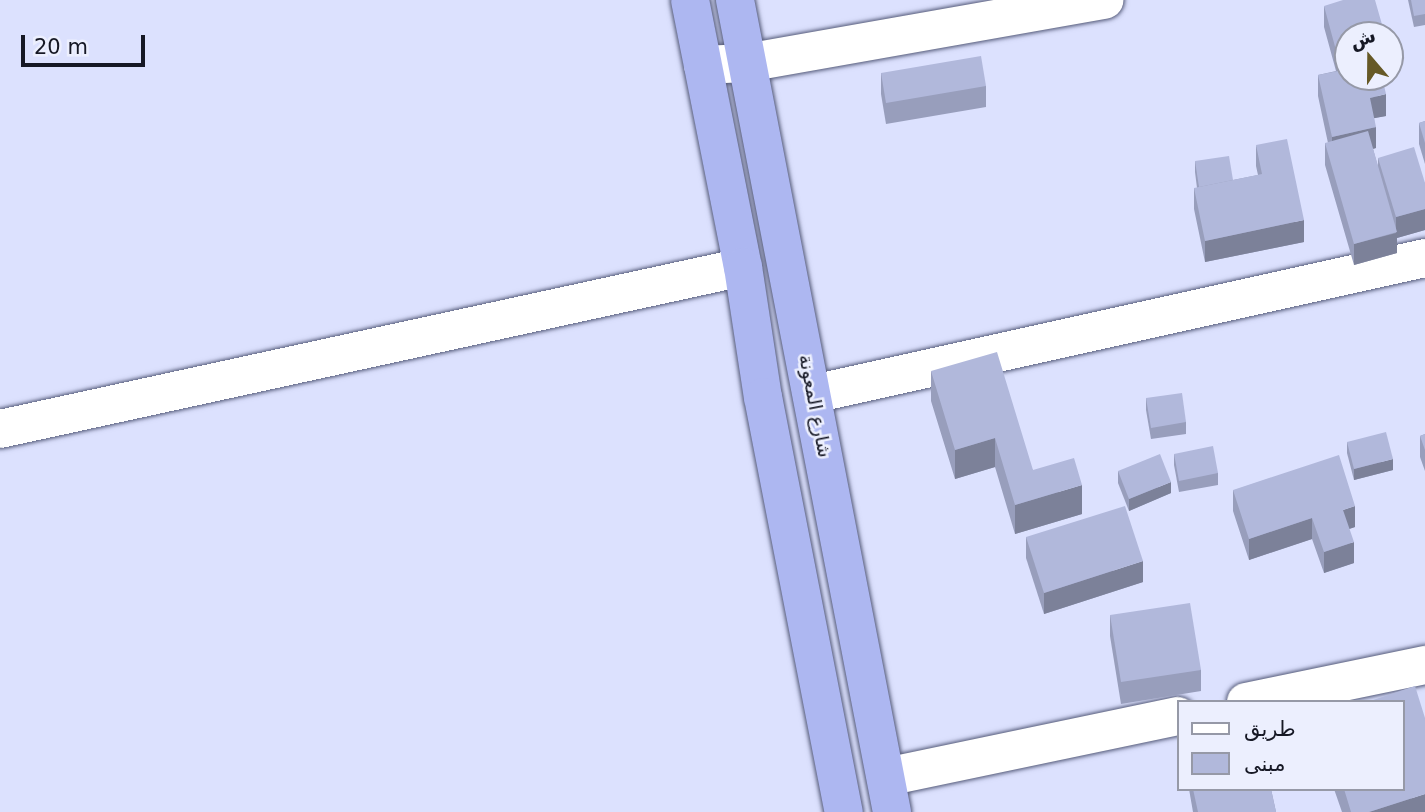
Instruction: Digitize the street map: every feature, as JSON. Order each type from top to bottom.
[{"type":"highway","points":[[690,0],[743,267],[763,397],[844,812]]},
{"type":"highway","name":"شارع المعونة","points":[[735,0],[889,794]]},
{"type":"street","points":[[704,65],[747,63],[1105,0]]},
{"type":"street","points":[[813,394],[1425,258]]},
{"type":"street","points":[[0,429],[743,267]]},
{"type":"street","points":[[1257,700],[1425,665]]},
{"type":"street","points":[[889,794],[1176,717]]},
{"type":"building","points":[[1343,0],[1375,0],[1381,21],[1334,21],[1334,43],[1324,6]]},
{"type":"building","points":[[1411,0],[1425,0],[1425,14],[1414,16]]},
{"type":"building","points":[[981,56],[986,86],[886,103],[881,73]]},
{"type":"building","points":[[1334,72],[1334,91],[1385,91],[1386,94],[1370,98],[1376,127],[1332,137],[1318,75]]},
{"type":"building","points":[[1425,121],[1425,143],[1419,123]]},
{"type":"building","points":[[1368,131],[1397,232],[1354,244],[1325,143]]},
{"type":"building","points":[[1287,139],[1304,220],[1205,241],[1194,188],[1262,174],[1256,145]]},
{"type":"building","points":[[1414,147],[1425,183],[1425,209],[1396,217],[1378,158]]},
{"type":"building","points":[[1229,156],[1233,180],[1199,187],[1195,161]]},
{"type":"building","points":[[997,352],[1033,470],[1074,458],[1082,485],[1015,505],[995,438],[955,450],[931,371]]},
{"type":"building","points":[[1182,393],[1186,422],[1151,428],[1146,398]]},
{"type":"building","points":[[1386,432],[1393,459],[1354,469],[1347,442]]},
{"type":"building","points":[[1425,434],[1425,450],[1420,436]]},
{"type":"building","points":[[1213,446],[1218,473],[1179,481],[1174,454]]},
{"type":"building","points":[[1160,454],[1171,482],[1129,499],[1118,471]]},
{"type":"building","points":[[1339,455],[1355,506],[1343,510],[1354,542],[1324,552],[1312,518],[1249,539],[1233,490]]},
{"type":"building","points":[[1125,506],[1143,561],[1044,593],[1026,537]]},
{"type":"building","points":[[1190,603],[1201,670],[1121,682],[1110,615]]},
{"type":"building","points":[[1415,686],[1425,718],[1425,794],[1369,812],[1351,812],[1345,791],[1404,791],[1404,700],[1373,700]]},
{"type":"building","points":[[1193,791],[1271,791],[1276,812],[1198,812]]}]
